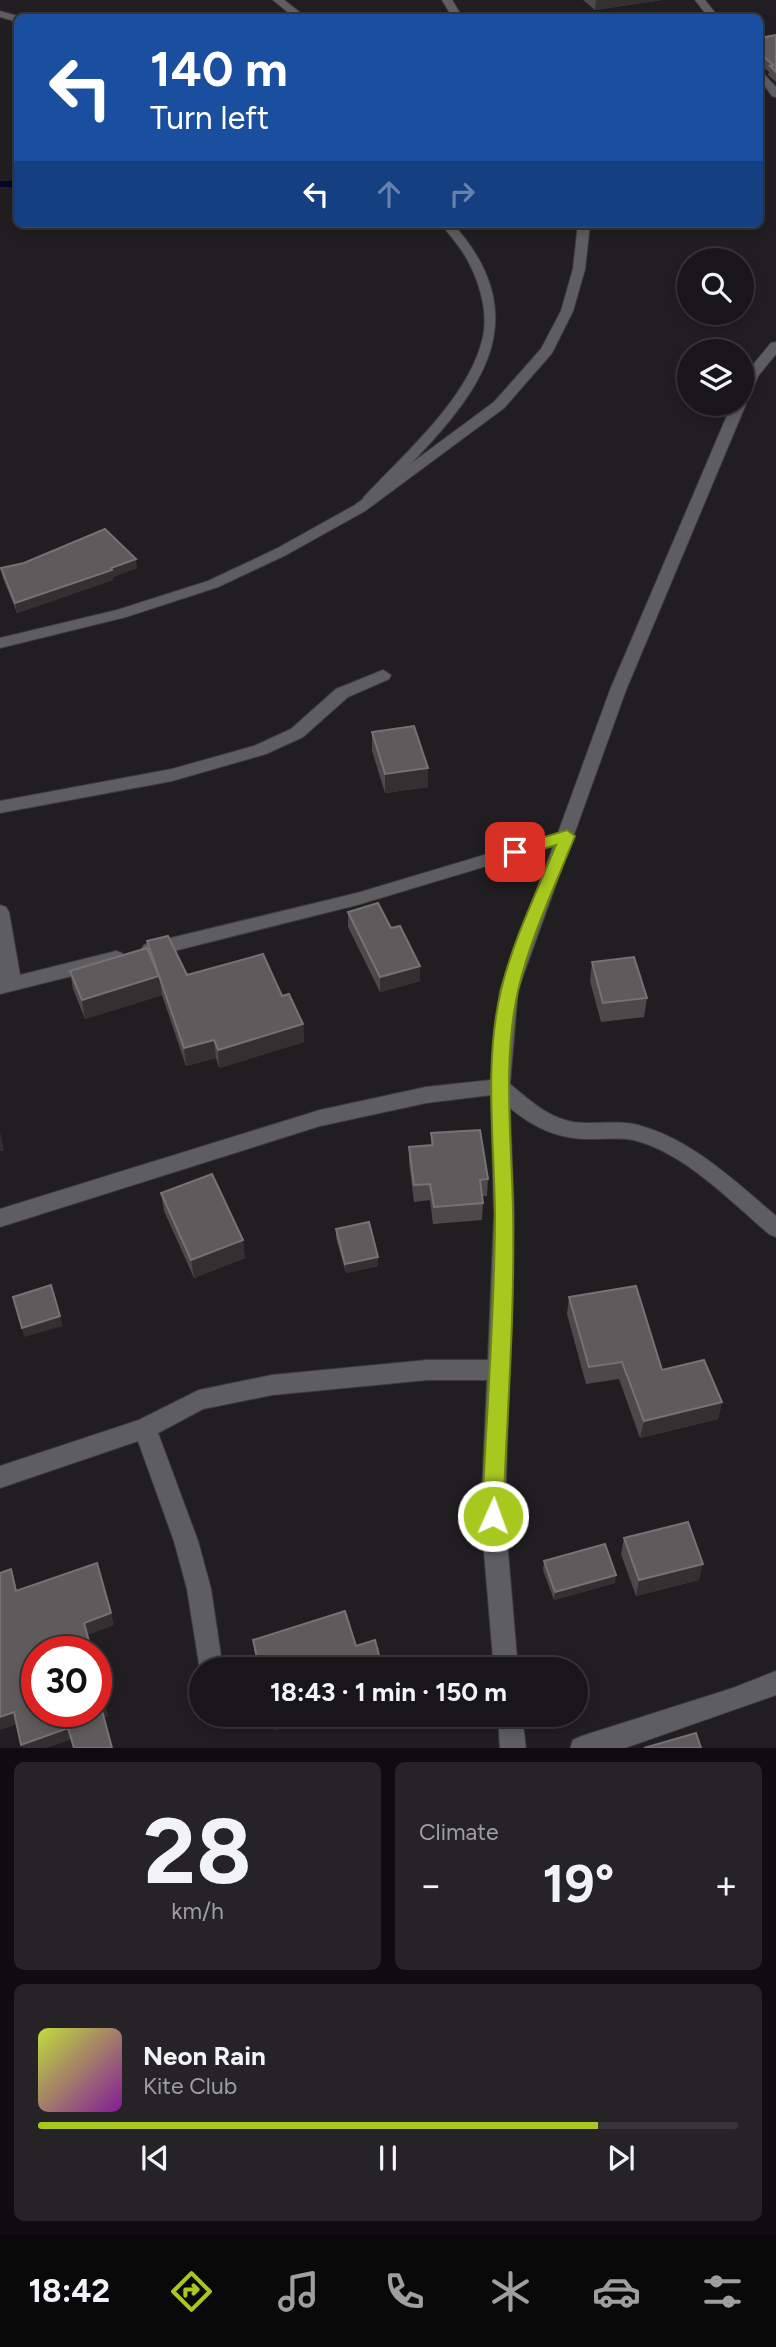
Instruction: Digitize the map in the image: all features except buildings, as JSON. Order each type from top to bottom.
[{"type":"street","points":[[278,0],[297,14]]},
{"type":"street","points":[[700,0],[711,14]]},
{"type":"street","points":[[763,77],[776,94]]},
{"type":"street","points":[[360,508],[425,439],[474,377],[489,341],[490,318],[481,278],[473,257],[450,228]]},
{"type":"street","points":[[0,643],[121,614],[213,584],[281,552],[360,508],[499,405],[547,350],[567,312],[579,269],[584,228]]},
{"type":"street","points":[[754,373],[776,346]]},
{"type":"street","points":[[505,1657],[493,1516],[504,1215],[500,1087],[509,990],[618,690],[734,416]]},
{"type":"street","points":[[0,807],[172,775],[260,750],[297,733],[342,693],[383,675]]},
{"type":"street","points":[[0,912],[6,985],[357,899],[567,836]]},
{"type":"street","points":[[0,1218],[256,1137],[373,1104],[447,1090],[500,1087],[539,1120],[567,1130],[614,1129],[639,1134],[659,1143],[702,1167],[776,1228]]},
{"type":"street","points":[[0,1477],[145,1428],[199,1400],[272,1385],[427,1370],[498,1370]]},
{"type":"street","points":[[145,1428],[186,1541],[199,1589],[209,1657]]},
{"type":"street","points":[[582,1748],[733,1700],[776,1683]]},
{"type":"street","points":[[511,1727],[513,1748]]},
{"type":"waterway","points":[[0,184],[14,184]]},
{"type":"route","points":[[493,1516],[504,1215],[500,1087],[504,1029],[509,990],[520,955],[567,836],[515,852]]}]
